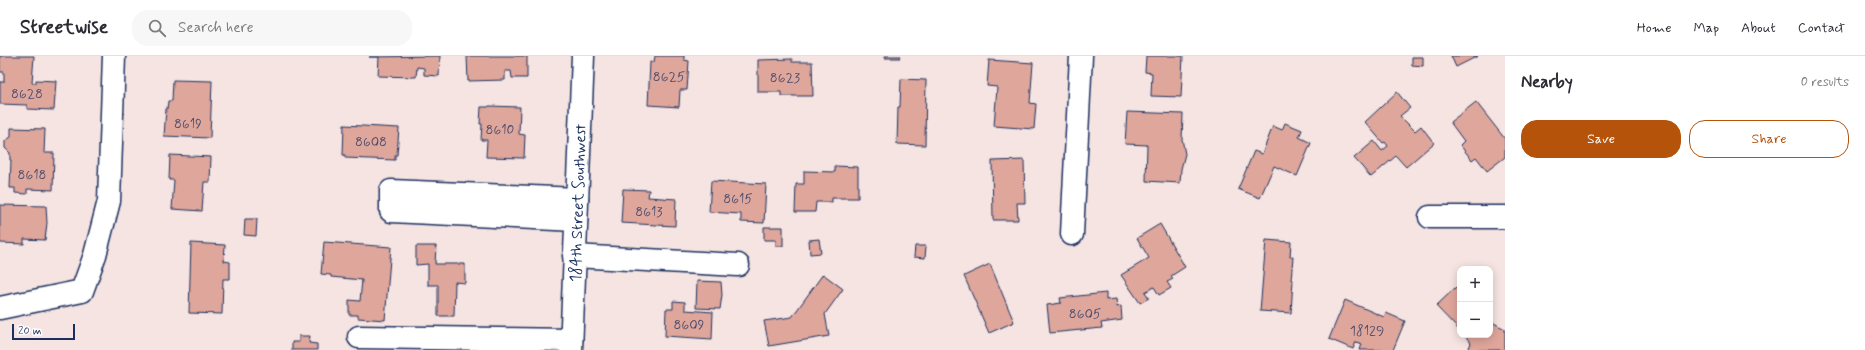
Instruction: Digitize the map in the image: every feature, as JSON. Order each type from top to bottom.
[{"type":"street","points":[[0,308],[82,291],[95,254],[109,201],[114,56]]},
{"type":"street","name":"184th Street Southwest","points":[[571,345],[583,56]]},
{"type":"street","points":[[1072,234],[1081,56]]},
{"type":"street","points":[[576,220],[391,211],[391,191],[577,199]]},
{"type":"street","points":[[1430,217],[1505,216]]},
{"type":"street","points":[[574,256],[738,264]]},
{"type":"street","points":[[359,337],[571,345]]},
{"type":"building","points":[[0,56],[34,56],[32,83],[36,83],[36,80],[56,81],[54,110],[27,109],[27,105],[0,104],[0,82],[4,82],[4,72],[0,72]]},
{"type":"building","points":[[440,56],[439,76],[424,75],[424,68],[417,67],[416,77],[378,76],[379,57],[369,57]]},
{"type":"building","points":[[467,56],[527,56],[527,78],[512,78],[511,71],[505,71],[505,80],[468,81]]},
{"type":"building","points":[[655,56],[684,56],[684,60],[689,61],[687,90],[680,90],[679,107],[648,105],[650,62],[654,62]]},
{"type":"building","points":[[885,56],[901,56],[900,58],[885,58]]},
{"type":"building","points":[[1146,56],[1183,56],[1181,97],[1151,96],[1152,73],[1145,72]]},
{"type":"building","points":[[1451,56],[1478,56],[1456,67]]},
{"type":"building","points":[[1412,57],[1423,57],[1423,66],[1412,65]]},
{"type":"building","points":[[792,59],[792,62],[812,62],[813,96],[781,96],[781,92],[758,92],[758,60]]},
{"type":"building","points":[[989,60],[1033,63],[1030,103],[1036,104],[1034,129],[994,126],[997,87],[987,86]]},
{"type":"building","points":[[901,79],[926,80],[925,145],[897,144],[898,107],[900,107]]},
{"type":"building","points":[[173,80],[212,81],[210,138],[164,136],[166,109],[168,101],[172,101]]},
{"type":"building","points":[[1397,92],[1410,108],[1400,116],[1415,131],[1421,126],[1434,143],[1406,167],[1396,156],[1371,177],[1354,158],[1374,141],[1382,151],[1388,146],[1385,142],[1383,143],[1365,122]]},
{"type":"building","points":[[1476,102],[1505,139],[1505,157],[1487,171],[1476,157],[1472,160],[1460,145],[1464,141],[1450,122]]},
{"type":"building","points":[[481,107],[520,107],[519,134],[525,135],[524,158],[486,157],[487,140],[481,140]]},
{"type":"building","points":[[1127,112],[1183,114],[1182,139],[1185,154],[1181,169],[1180,183],[1146,181],[1147,145],[1125,144]]},
{"type":"building","points":[[1285,123],[1302,130],[1299,137],[1311,143],[1297,176],[1274,166],[1260,198],[1238,189],[1254,151],[1262,154],[1273,126],[1282,130]]},
{"type":"building","points":[[344,125],[399,128],[397,155],[395,155],[395,160],[345,158],[345,155],[343,155]]},
{"type":"building","points":[[11,128],[45,129],[44,153],[54,153],[53,190],[27,189],[27,194],[15,193],[15,188],[10,188],[11,160],[10,153],[5,148],[5,141],[11,137]]},
{"type":"building","points":[[170,155],[211,157],[210,182],[204,182],[202,211],[172,209],[174,180],[169,180]]},
{"type":"building","points":[[1024,160],[1025,203],[1017,203],[1018,220],[993,220],[992,161]]},
{"type":"building","points":[[835,166],[858,167],[858,198],[832,198],[832,202],[816,202],[815,212],[795,212],[796,184],[804,184],[804,171],[835,172]]},
{"type":"building","points":[[711,181],[766,184],[764,223],[741,222],[741,214],[709,212]]},
{"type":"building","points":[[623,189],[649,190],[648,197],[676,199],[675,226],[621,223]]},
{"type":"building","points":[[0,205],[46,206],[47,223],[45,240],[24,239],[24,244],[0,243]]},
{"type":"building","points":[[245,219],[257,219],[256,236],[244,235]]},
{"type":"building","points":[[1160,224],[1185,267],[1171,276],[1173,279],[1167,282],[1171,288],[1159,295],[1154,287],[1145,292],[1149,298],[1140,303],[1121,275],[1149,258],[1137,238]]},
{"type":"building","points":[[764,227],[783,227],[783,246],[776,246],[776,240],[764,240]]},
{"type":"building","points":[[819,239],[821,253],[810,254],[809,240]]},
{"type":"building","points":[[1266,240],[1291,242],[1290,257],[1293,257],[1291,280],[1293,280],[1291,313],[1260,311]]},
{"type":"building","points":[[324,242],[391,247],[385,320],[358,318],[358,315],[349,315],[349,300],[360,301],[362,280],[331,277],[331,275],[321,274]]},
{"type":"building","points":[[191,243],[225,245],[224,261],[230,262],[230,279],[223,279],[222,314],[189,313]]},
{"type":"building","points":[[416,246],[436,246],[435,264],[465,264],[465,283],[455,282],[454,316],[438,316],[438,285],[428,285],[428,264],[416,265]]},
{"type":"building","points":[[915,246],[926,246],[925,258],[914,257]]},
{"type":"building","points":[[990,264],[1014,322],[989,333],[964,276]]},
{"type":"building","points":[[823,274],[843,289],[825,314],[829,336],[769,346],[764,321],[792,317]]},
{"type":"building","points":[[697,281],[721,282],[722,295],[720,309],[696,308]]},
{"type":"building","points":[[1456,287],[1457,288],[1457,328],[1436,306]]},
{"type":"building","points":[[1106,293],[1106,300],[1116,299],[1117,307],[1121,306],[1122,320],[1101,323],[1102,328],[1050,333],[1047,305],[1061,303],[1060,298]]},
{"type":"building","points":[[1345,300],[1384,317],[1386,313],[1405,321],[1393,350],[1360,350],[1362,344],[1356,342],[1353,349],[1329,339]]},
{"type":"building","points":[[673,301],[685,302],[685,310],[713,312],[712,339],[665,336],[666,309],[673,309]]},
{"type":"building","points":[[1493,323],[1505,329],[1505,350],[1468,350],[1471,343],[1467,338],[1493,338]]},
{"type":"building","points":[[299,336],[310,336],[309,343],[317,344],[317,350],[292,350],[292,342],[299,342]]}]
